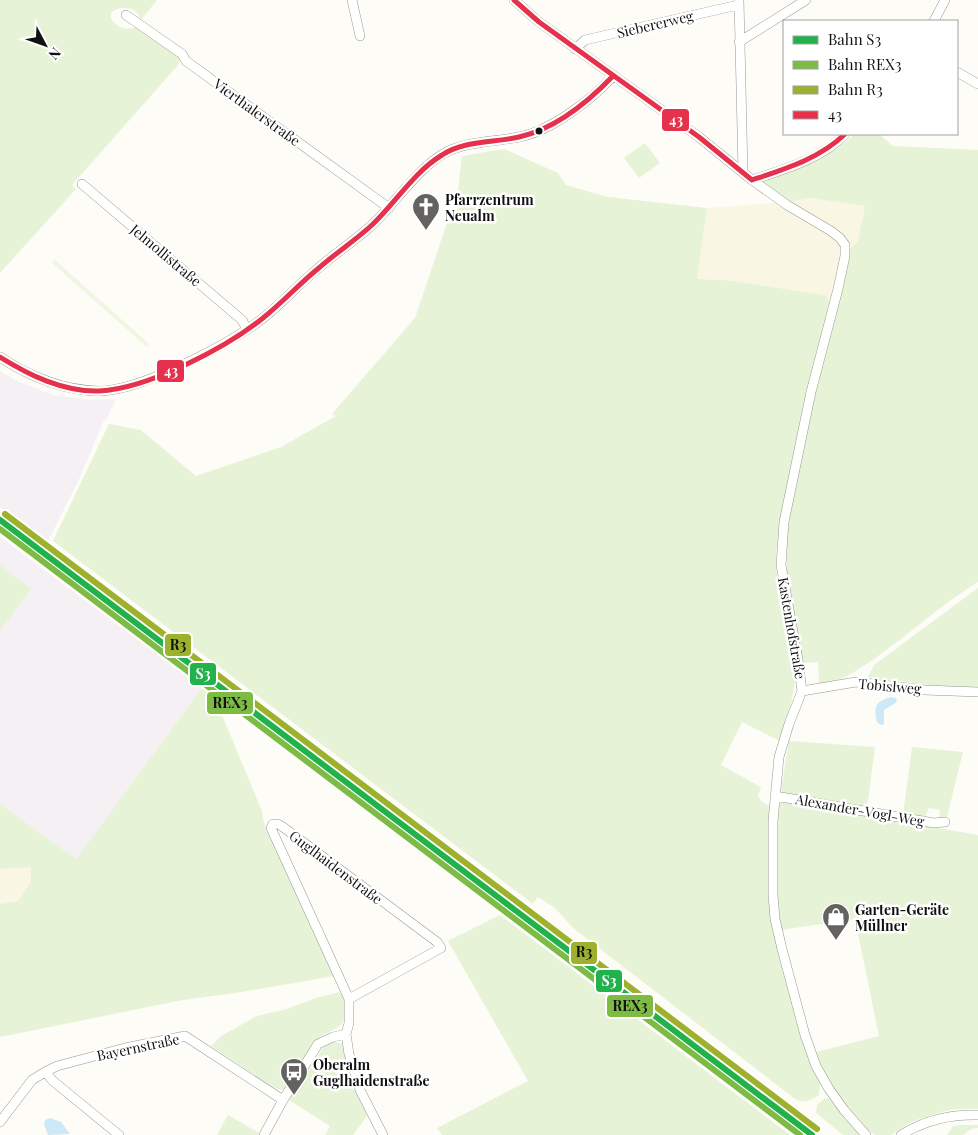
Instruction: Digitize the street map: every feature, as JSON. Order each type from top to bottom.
[{"type":"street","points":[[352,0],[360,36]]},
{"type":"street","points":[[514,0],[539,22],[692,132],[752,180],[821,153],[844,135]]},
{"type":"street","points":[[739,42],[806,0]]},
{"type":"street","points":[[935,20],[945,0]]},
{"type":"street","points":[[738,2],[743,173]]},
{"type":"street","name":"Siebererweg","points":[[575,49],[585,40],[738,2]]},
{"type":"street","name":"Vierthalerstraße","points":[[126,15],[182,54],[186,61],[389,208]]},
{"type":"street","points":[[958,73],[978,84]]},
{"type":"street","points":[[0,357],[16,368],[42,381],[71,389],[108,390],[137,384],[165,372],[247,329],[276,307],[316,270],[371,226],[429,163],[457,148],[539,132],[603,87],[613,76]]},
{"type":"street","name":"Kastenhofstraße","points":[[752,180],[787,206],[831,231],[845,245],[845,256],[838,289],[811,392],[784,522],[781,566],[802,691],[779,757],[775,796],[773,895],[775,919],[782,949],[805,1035],[816,1066],[834,1096],[866,1135]]},
{"type":"street","name":"Jelmollistraße","points":[[82,184],[242,320],[247,329]]},
{"type":"street","name":"Tobislweg","points":[[802,691],[856,682],[924,690],[978,692]]},
{"type":"street","name":"Alexander-Vogl-Weg","points":[[775,796],[934,823],[945,822]]},
{"type":"street","name":"Guglhaidenstraße","points":[[349,999],[442,948],[283,827],[273,824],[272,828],[349,999],[349,1023],[346,1034],[349,1054],[360,1090],[383,1135]]},
{"type":"street","points":[[264,1135],[283,1100],[318,1044],[333,1036],[346,1034]]},
{"type":"street","name":"Bayernstraße","points":[[0,1122],[32,1080],[57,1066],[125,1048],[185,1036],[283,1100]]},
{"type":"street","points":[[45,1072],[53,1081],[119,1135]]},
{"type":"street","points":[[902,1135],[921,1124],[938,1118],[978,1115]]},
{"type":"shaded area","points":[[810,198],[865,206],[858,241],[839,300],[829,301],[825,295],[726,280],[697,279],[707,208],[788,202]]},
{"type":"shaded area","points":[[0,371],[19,382],[54,395],[91,400],[116,399],[106,420],[104,420],[80,477],[47,543],[0,507]]},
{"type":"shaded area","points":[[0,537],[202,688],[76,859],[0,804]]},
{"type":"shaded area","points":[[31,866],[31,882],[18,901],[0,904],[0,869]]},
{"type":"green space","points":[[0,0],[157,0],[140,21],[138,14],[134,10],[127,8],[114,10],[111,14],[111,19],[122,28],[136,27],[179,57],[179,64],[72,185],[76,189],[0,273]]},
{"type":"green space","points":[[853,135],[880,135],[893,146],[978,150],[978,582],[853,673],[819,686],[818,662],[803,663],[787,576],[786,533],[819,372],[839,300],[850,249],[858,241],[865,206],[810,198],[788,202],[761,184],[766,178],[813,161],[845,143]]},
{"type":"green space","points":[[645,143],[660,163],[639,178],[624,158]]},
{"type":"green space","points":[[504,149],[558,173],[566,185],[608,197],[707,208],[697,279],[726,280],[825,295],[829,301],[790,472],[776,558],[778,586],[791,642],[795,670],[788,715],[780,741],[742,722],[721,765],[761,787],[758,796],[761,801],[769,806],[772,921],[778,951],[802,1035],[813,1069],[820,1083],[819,1095],[807,1101],[795,1099],[573,928],[555,908],[538,897],[533,904],[53,541],[109,424],[141,430],[196,476],[281,447],[336,416],[332,414],[415,318],[458,190],[462,156]]},
{"type":"green space","points":[[55,260],[149,344],[147,347],[52,263]]},
{"type":"green space","points":[[0,565],[31,589],[0,631]]},
{"type":"green space","points":[[978,588],[978,688],[961,689],[868,677],[874,665]]},
{"type":"green space","points":[[202,688],[226,706],[222,715],[262,811],[266,828],[296,886],[334,976],[183,1000],[0,1037],[0,904],[18,901],[31,882],[31,867],[0,869],[0,804],[76,859]]},
{"type":"green space","points":[[789,741],[875,747],[867,808],[785,794],[781,791]]},
{"type":"green space","points":[[912,747],[963,752],[947,817],[939,818],[940,810],[929,808],[924,818],[903,814]]},
{"type":"green space","points":[[785,801],[978,835],[978,1109],[954,1109],[911,1122],[891,1135],[875,1135],[857,1119],[832,1086],[816,1052],[879,1036],[855,919],[781,930],[777,895],[778,820],[779,805]]},
{"type":"green space","points":[[500,915],[790,1135],[442,1135],[437,1128],[528,1081],[448,941]]},
{"type":"green space","points":[[339,992],[344,998],[346,1005],[343,1022],[337,1028],[319,1038],[285,1089],[280,1090],[271,1086],[211,1046],[221,1036],[257,1016],[287,1009]]},
{"type":"green space","points":[[328,1043],[340,1043],[345,1047],[367,1116],[353,1135],[325,1135],[330,1126],[289,1100],[323,1048]]},
{"type":"green space","points":[[825,1098],[829,1099],[859,1135],[843,1135],[816,1113],[817,1105]]},
{"type":"green space","points":[[228,1115],[259,1133],[259,1135],[217,1135]]},
{"type":"green space","points":[[978,1125],[978,1128],[971,1129],[963,1135],[947,1135],[953,1126]]},
{"type":"water","points":[[891,697],[896,698],[897,702],[884,710],[884,724],[881,725],[877,722],[875,712],[877,705],[882,700]]},
{"type":"water","points":[[50,1118],[61,1122],[70,1134],[48,1135],[44,1124],[45,1120]]},
{"type":"rail line","name":"R3","points":[[5,514],[817,1129]]},
{"type":"rail line","name":"S3","points":[[0,520],[812,1135]]},
{"type":"rail line","name":"REX3","points":[[0,529],[800,1135]]},
{"type":"transit line","name":"43","points":[[514,0],[539,22],[699,137],[752,180],[813,157],[844,135]]},
{"type":"transit line","name":"43","points":[[0,357],[47,381],[72,389],[86,391],[118,389],[140,383],[185,365],[229,342],[278,306],[313,273],[373,224],[414,179],[442,155],[470,144],[519,137],[545,128],[582,105],[613,76]]},
{"type":"place","name":"Pfarrzentrum Neualm","points":[[426,231]]},
{"type":"place","name":"Garten-Geräte Müllner","points":[[836,941]]},
{"type":"place","name":"Oberalm Guglhaidenstraße","points":[[294,1096]]}]
